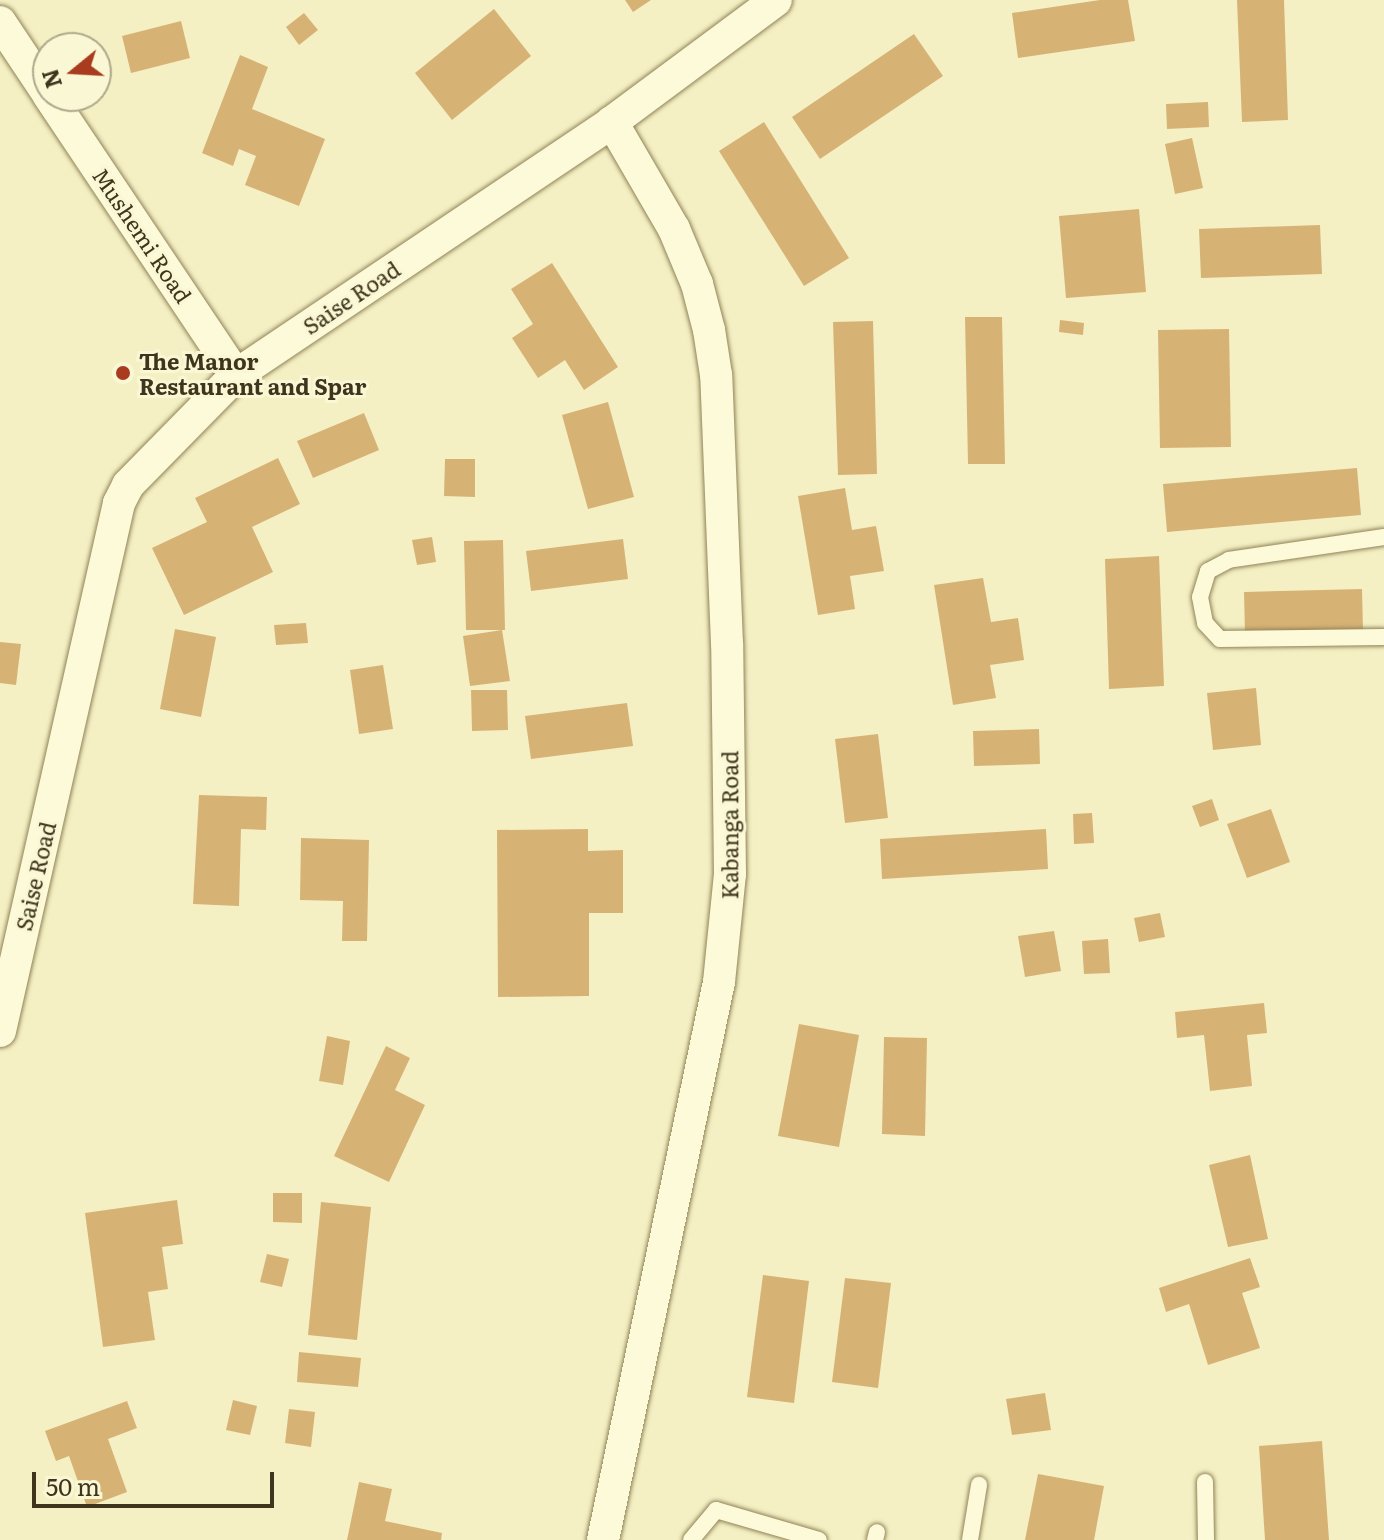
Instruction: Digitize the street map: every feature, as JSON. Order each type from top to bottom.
[{"type":"street","name":"Saise Road","points":[[0,1031],[121,498],[128,485],[236,375],[612,122],[776,0]]},
{"type":"street","name":"Mushemi Road","points":[[0,22],[32,70]]},
{"type":"street","name":"Mushemi Road","points":[[60,112],[236,375]]},
{"type":"street","name":"Kabanga Road","points":[[603,1540],[719,982],[730,874],[727,644],[716,375],[697,284],[674,229],[612,122]]},
{"type":"lane","points":[[1384,537],[1229,560],[1208,571],[1200,597],[1205,623],[1220,639],[1384,637]]},
{"type":"lane","points":[[1205,1482],[1206,1540]]},
{"type":"lane","points":[[970,1540],[979,1485]]},
{"type":"lane","points":[[691,1540],[716,1510],[819,1540]]},
{"type":"building","points":[[625,0],[651,0],[633,12]]},
{"type":"building","points":[[1100,0],[1128,0],[1135,41],[1018,58],[1012,13]]},
{"type":"building","points":[[1237,0],[1284,0],[1288,120],[1242,122]]},
{"type":"building","points":[[494,9],[531,56],[452,120],[415,73]]},
{"type":"building","points":[[304,13],[318,30],[299,45],[286,27]]},
{"type":"building","points":[[181,21],[190,58],[131,73],[122,36]]},
{"type":"building","points":[[914,34],[943,76],[820,159],[792,117]]},
{"type":"building","points":[[240,55],[268,67],[252,109],[325,139],[299,206],[245,185],[256,156],[239,149],[233,166],[202,153]]},
{"type":"building","points":[[1208,102],[1209,127],[1167,129],[1166,104]]},
{"type":"building","points":[[764,122],[849,258],[804,286],[719,151]]},
{"type":"building","points":[[1192,138],[1203,188],[1175,194],[1165,144]]},
{"type":"building","points":[[1139,209],[1146,292],[1066,298],[1059,216]]},
{"type":"building","points":[[1320,225],[1322,274],[1201,278],[1199,229]]},
{"type":"building","points":[[552,263],[618,367],[584,390],[565,360],[538,378],[512,338],[533,324],[511,289]]},
{"type":"building","points":[[965,317],[1002,317],[1005,464],[968,464]]},
{"type":"building","points":[[1060,320],[1084,323],[1083,335],[1059,332]]},
{"type":"building","points":[[873,321],[877,474],[838,475],[833,322]]},
{"type":"building","points":[[1229,329],[1231,447],[1160,448],[1158,330]]},
{"type":"building","points":[[608,402],[634,497],[588,509],[562,415]]},
{"type":"building","points":[[364,413],[379,450],[313,478],[297,441]]},
{"type":"building","points":[[278,458],[300,504],[252,527],[273,572],[184,615],[152,548],[207,522],[195,498]]},
{"type":"building","points":[[445,459],[475,459],[475,497],[444,496]]},
{"type":"building","points":[[1357,468],[1361,515],[1167,532],[1163,484]]},
{"type":"building","points":[[845,488],[852,530],[876,526],[884,571],[850,576],[855,609],[818,615],[798,496]]},
{"type":"building","points":[[432,537],[436,562],[417,565],[412,540]]},
{"type":"building","points":[[623,539],[628,579],[531,591],[526,551]]},
{"type":"building","points":[[503,540],[505,630],[466,630],[464,541]]},
{"type":"building","points":[[1159,556],[1164,686],[1109,689],[1105,559]]},
{"type":"building","points":[[983,578],[991,622],[1018,618],[1024,660],[990,665],[996,698],[953,705],[934,585]]},
{"type":"building","points":[[1362,589],[1363,631],[1245,635],[1244,592]]},
{"type":"building","points":[[306,623],[308,643],[276,645],[274,625]]},
{"type":"building","points":[[175,629],[216,637],[201,717],[160,709]]},
{"type":"building","points":[[502,630],[510,681],[470,686],[463,636]]},
{"type":"building","points":[[0,642],[21,644],[16,685],[0,683]]},
{"type":"building","points":[[383,665],[393,729],[359,734],[350,670]]},
{"type":"building","points":[[1256,688],[1261,745],[1213,750],[1207,693]]},
{"type":"building","points":[[471,690],[507,690],[508,730],[472,731]]},
{"type":"building","points":[[627,703],[633,746],[531,759],[525,716]]},
{"type":"building","points":[[1039,729],[1040,764],[974,766],[973,731]]},
{"type":"building","points":[[878,734],[888,818],[845,823],[835,739]]},
{"type":"building","points":[[199,795],[267,797],[266,830],[241,829],[239,906],[193,904]]},
{"type":"building","points":[[1212,799],[1219,820],[1200,827],[1192,806]]},
{"type":"building","points":[[1271,809],[1290,862],[1247,878],[1227,824]]},
{"type":"building","points":[[1092,813],[1094,843],[1074,844],[1073,814]]},
{"type":"building","points":[[588,829],[588,851],[623,850],[623,913],[589,913],[589,996],[498,997],[497,830]]},
{"type":"building","points":[[1046,829],[1048,869],[882,879],[880,839]]},
{"type":"building","points":[[301,838],[369,840],[367,941],[342,941],[343,901],[300,900]]},
{"type":"building","points":[[1160,913],[1165,937],[1139,942],[1134,918]]},
{"type":"building","points":[[1054,931],[1061,971],[1025,977],[1018,936]]},
{"type":"building","points":[[1108,939],[1110,973],[1084,974],[1082,941]]},
{"type":"building","points":[[1264,1003],[1267,1033],[1247,1035],[1252,1086],[1210,1091],[1204,1035],[1177,1038],[1175,1012]]},
{"type":"building","points":[[799,1024],[859,1035],[839,1147],[778,1136]]},
{"type":"building","points":[[327,1036],[350,1041],[343,1085],[319,1081]]},
{"type":"building","points":[[884,1037],[927,1038],[925,1136],[882,1134]]},
{"type":"building","points":[[386,1046],[410,1058],[395,1090],[425,1105],[389,1182],[334,1156]]},
{"type":"building","points":[[1250,1155],[1268,1239],[1228,1247],[1209,1165]]},
{"type":"building","points":[[273,1193],[302,1193],[302,1223],[273,1222]]},
{"type":"building","points":[[177,1200],[183,1244],[162,1247],[168,1289],[148,1292],[155,1340],[103,1347],[85,1213]]},
{"type":"building","points":[[321,1202],[371,1207],[357,1340],[308,1335]]},
{"type":"building","points":[[267,1254],[289,1259],[282,1287],[260,1282]]},
{"type":"building","points":[[1250,1258],[1260,1287],[1242,1293],[1260,1348],[1208,1365],[1189,1304],[1166,1312],[1159,1288]]},
{"type":"building","points":[[763,1275],[809,1281],[794,1403],[747,1397]]},
{"type":"building","points":[[845,1278],[891,1283],[878,1388],[832,1382]]},
{"type":"building","points":[[299,1352],[361,1358],[358,1387],[297,1382]]},
{"type":"building","points":[[1045,1393],[1051,1430],[1012,1435],[1006,1399]]},
{"type":"building","points":[[233,1400],[257,1406],[250,1435],[226,1430]]},
{"type":"building","points":[[127,1401],[137,1428],[108,1439],[127,1492],[87,1507],[69,1456],[56,1461],[45,1431]]},
{"type":"building","points":[[289,1409],[315,1412],[311,1447],[285,1443]]},
{"type":"building","points":[[1322,1441],[1329,1540],[1265,1540],[1259,1446]]},
{"type":"building","points":[[1038,1474],[1104,1486],[1094,1540],[1025,1540]]},
{"type":"building","points":[[359,1482],[392,1489],[385,1521],[442,1533],[441,1540],[347,1540]]},
{"type":"place","name":"The Manor Restaurant and Spar","points":[[123,373]]}]
